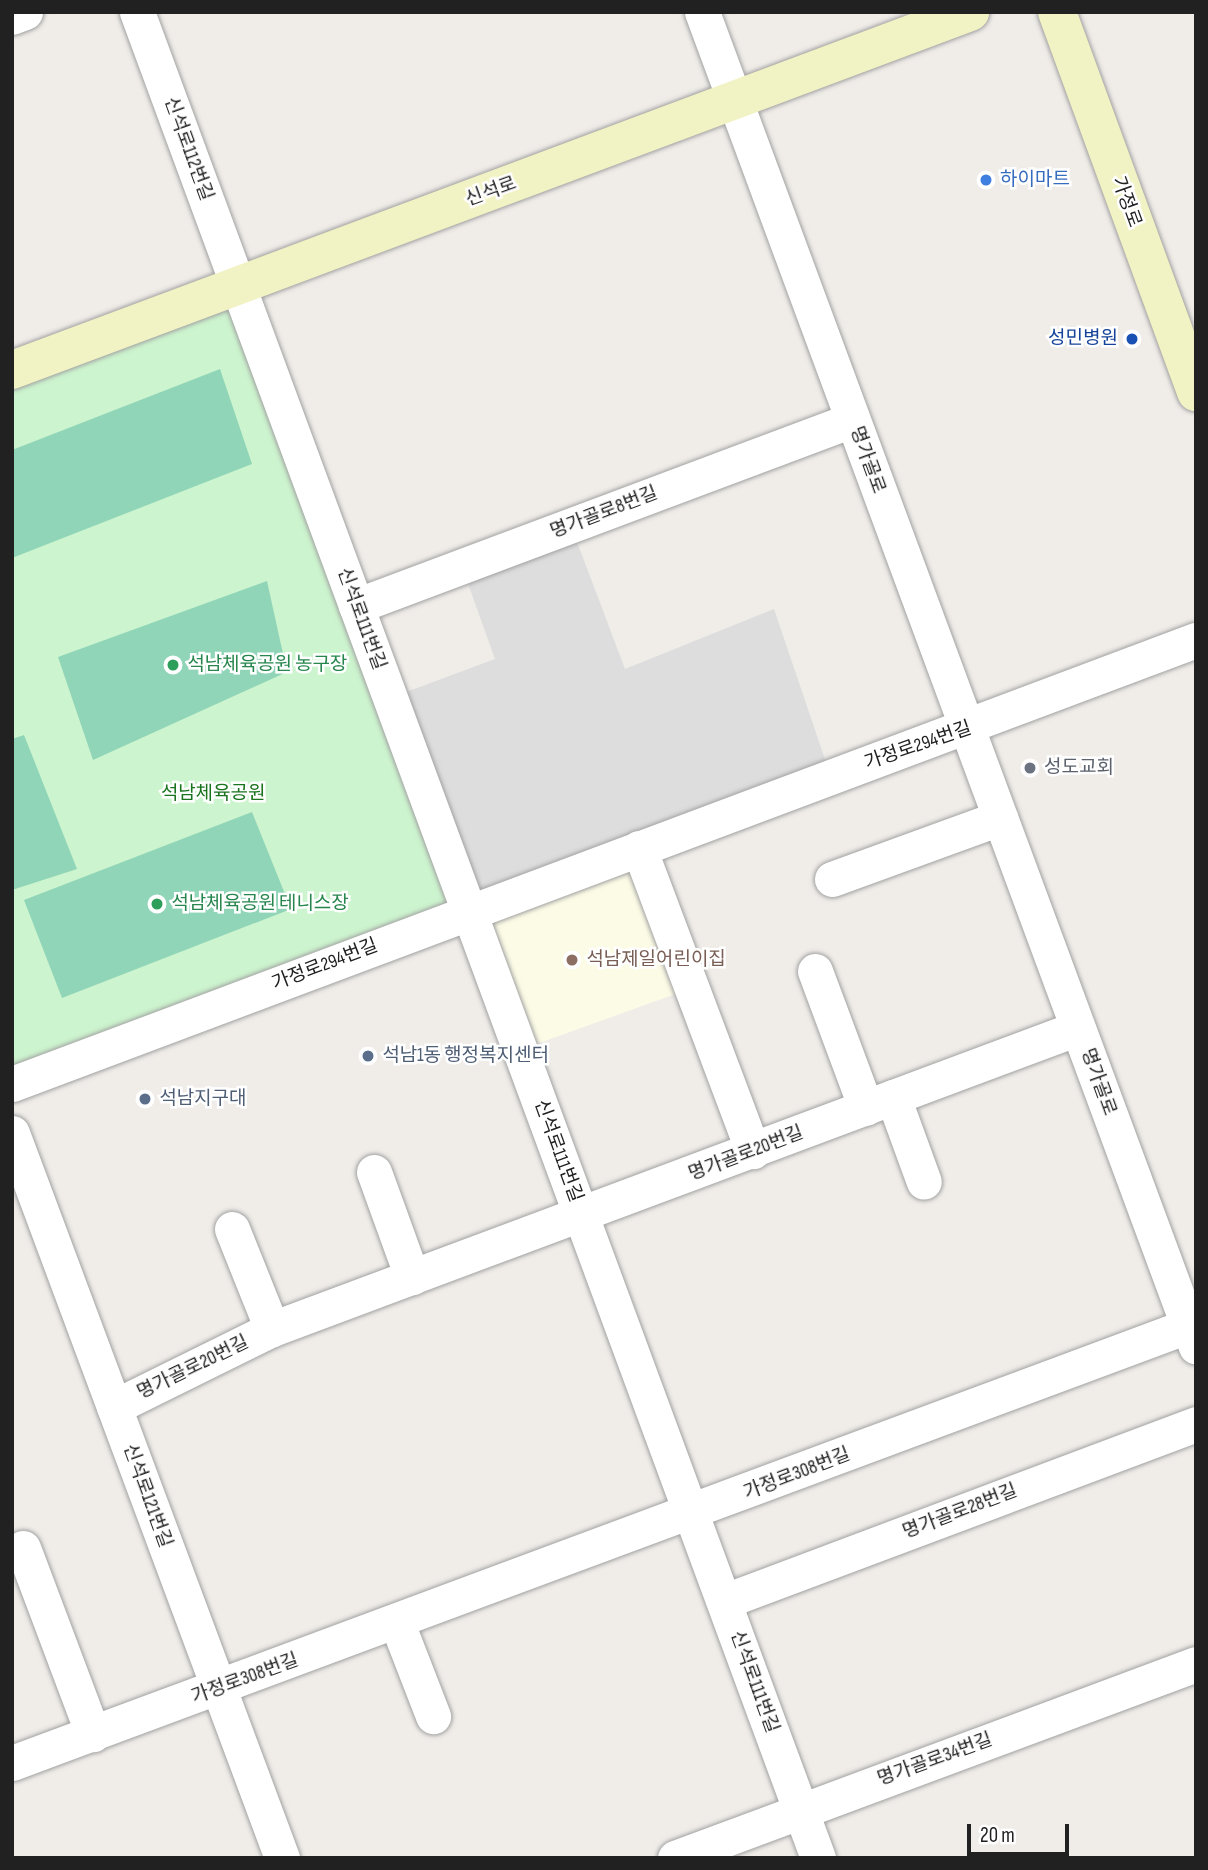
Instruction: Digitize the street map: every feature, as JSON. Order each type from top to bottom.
[{"type":"street","points":[[12,17],[25,12]]},
{"type":"street","name":"신석로112번길","points":[[137,12],[238,286]]},
{"type":"street","name":"명가골로","points":[[702,12],[965,730],[1193,1332]]},
{"type":"street","name":"신석로","points":[[12,370],[970,12]]},
{"type":"street","name":"가정로","points":[[1057,12],[1196,392]]},
{"type":"street","name":"신석로111번길","points":[[238,286],[818,1858]]},
{"type":"street","name":"명가골로8번길","points":[[356,606],[852,420]]},
{"type":"street","name":"가정로294번길","points":[[12,1084],[469,911],[965,730],[1196,640]]},
{"type":"street","points":[[832,879],[1000,818]]},
{"type":"street","points":[[639,848],[752,1151]]},
{"type":"street","points":[[815,971],[879,1103],[924,1182]]},
{"type":"street","name":"명가골로20번길","points":[[114,1407],[272,1329],[582,1216],[1078,1028]]},
{"type":"street","name":"신석로121번길","points":[[12,1133],[282,1858]]},
{"type":"street","points":[[374,1172],[412,1277]]},
{"type":"street","name":"명가골로20번길","points":[[232,1229],[272,1329]]},
{"type":"street","name":"가정로308번길","points":[[12,1763],[1193,1332]]},
{"type":"street","name":"명가골로28번길","points":[[725,1601],[1196,1424]]},
{"type":"street","points":[[23,1548],[93,1734]]},
{"type":"street","points":[[397,1623],[433,1716]]},
{"type":"street","name":"명가골로34번길","points":[[675,1858],[1196,1664]]},
{"type":"shaded area","points":[[571,526],[625,669],[774,609],[831,777],[469,911],[390,698],[495,659],[462,567]]},
{"type":"shaded area","points":[[639,848],[692,988],[520,1050],[469,911]]},
{"type":"green space","name":"석남체육공원","points":[[238,286],[469,911],[12,1084],[12,370]]},
{"type":"green space","points":[[220,369],[252,464],[12,558],[12,450]]},
{"type":"green space","name":"석남체육공원 농구장","points":[[267,581],[287,672],[93,760],[58,657]]},
{"type":"green space","points":[[24,735],[77,869],[12,890],[12,739]]},
{"type":"green space","name":"석남체육공원 테니스장","points":[[252,812],[291,909],[62,998],[24,900]]},
{"type":"place","name":"하이마트","points":[[986,180]]},
{"type":"place","name":"성민병원","points":[[1132,339]]},
{"type":"place","name":"석남체육공원 농구장","points":[[173,665]]},
{"type":"place","name":"성도교회","points":[[1030,768]]},
{"type":"place","name":"석남체육공원 테니스장","points":[[157,904]]},
{"type":"place","name":"석남제일어린이집","points":[[572,960]]},
{"type":"place","name":"석남1동 행정복지센터","points":[[368,1056]]},
{"type":"place","name":"석남지구대","points":[[145,1099]]}]
